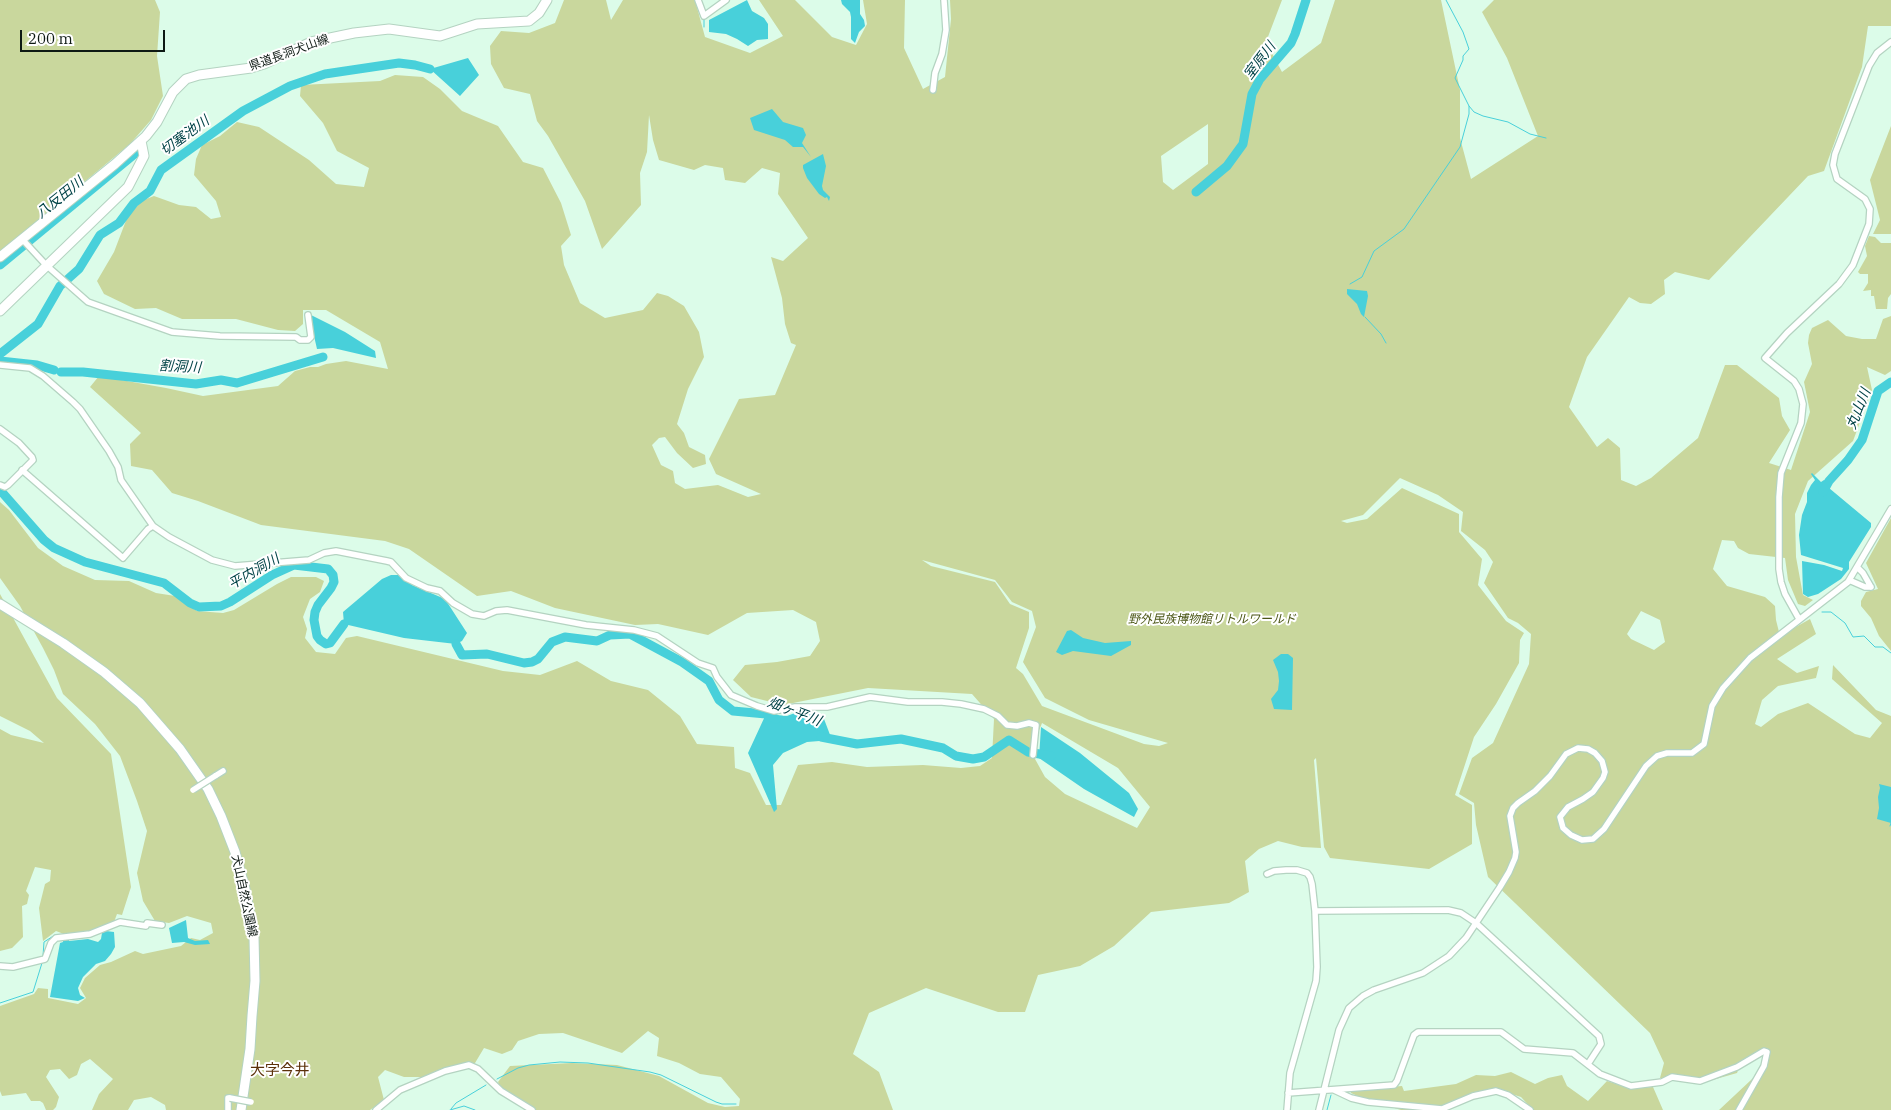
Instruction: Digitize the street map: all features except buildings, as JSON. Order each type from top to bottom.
[{"type":"main road","name":"県道長洞犬山線","points":[[0,257],[24,241],[141,141],[157,122],[178,86],[192,77],[251,68],[312,42],[354,33],[390,29],[440,36],[477,24],[529,21],[539,13],[547,0]]},
{"type":"main road","points":[[0,310],[128,187],[143,158],[141,141]]},
{"type":"main road","name":"犬山自然公園線","points":[[0,604],[104,672],[140,703],[180,748],[208,789],[221,816],[235,852],[245,889],[254,937],[255,958],[250,1049],[241,1110]]},
{"type":"street","points":[[698,0],[704,16],[726,0]]},
{"type":"street","points":[[933,90],[935,73],[942,54],[946,30],[944,0]]},
{"type":"street","points":[[1799,619],[1785,594],[1781,582],[1779,569],[1779,498],[1781,473],[1801,424],[1804,404],[1794,381],[1765,358],[1786,333],[1839,284],[1853,265],[1869,224],[1870,209],[1864,199],[1837,179],[1833,165],[1835,154],[1869,66],[1877,53],[1891,42]]},
{"type":"street","points":[[24,241],[46,265],[88,302],[172,332],[220,336],[296,337],[300,340],[308,340],[311,337],[308,315]]},
{"type":"street","points":[[0,365],[30,368],[43,376],[80,409],[115,459],[121,480],[153,526],[192,550],[225,564],[235,566],[309,560],[324,553],[345,553],[391,562],[406,578],[427,588],[440,591],[453,603],[472,614],[484,616],[496,611],[507,610],[586,625],[646,632],[657,636],[698,663],[713,668],[717,677],[731,695],[774,711],[795,707],[827,707],[870,698],[961,704],[984,709],[998,716],[1008,725],[1036,725],[1033,752]]},
{"type":"street","points":[[0,429],[32,457],[32,460],[6,486],[0,485]]},
{"type":"street","points":[[22,470],[124,558],[148,529],[153,526]]},
{"type":"street","points":[[1319,1110],[1339,1030],[1349,1008],[1363,996],[1374,990],[1424,973],[1437,966],[1449,956],[1466,938],[1509,872],[1516,852],[1510,816],[1513,808],[1550,776],[1572,749],[1588,749],[1596,753],[1602,761],[1605,772],[1593,792],[1568,807],[1560,816],[1563,828],[1571,835],[1582,840],[1593,839],[1604,829],[1646,766],[1657,756],[1672,752],[1692,753],[1704,744],[1712,706],[1723,688],[1750,658],[1850,580],[1891,509]]},
{"type":"street","points":[[1850,580],[1865,588],[1871,587],[1864,573],[1858,568]]},
{"type":"street","points":[[193,790],[223,772]]},
{"type":"street","points":[[1267,874],[1274,871],[1297,870],[1307,873],[1312,884],[1317,967],[1316,981],[1290,1073],[1287,1110]]},
{"type":"street","points":[[1314,911],[1454,910],[1465,915],[1599,1036],[1601,1040],[1600,1046],[1588,1064]]},
{"type":"street","points":[[0,966],[13,967],[45,959],[51,943],[56,938],[90,934],[120,922],[146,926],[147,923],[162,925]]},
{"type":"street","points":[[1288,1093],[1394,1085],[1414,1035],[1421,1032],[1501,1032],[1524,1049],[1570,1052],[1600,1074],[1631,1086],[1662,1082],[1672,1077],[1700,1081],[1737,1067],[1764,1051],[1767,1052],[1764,1066],[1739,1110]]},
{"type":"street","points":[[376,1110],[400,1090],[445,1071],[468,1066],[478,1069],[501,1091],[532,1110]]},
{"type":"street","points":[[1334,1090],[1351,1098],[1368,1102],[1442,1109],[1473,1096],[1496,1091],[1508,1095],[1530,1110]]},
{"type":"street","points":[[228,1110],[228,1098],[251,1102]]},
{"type":"green space","points":[[0,0],[155,0],[160,12],[157,56],[163,96],[151,120],[130,144],[0,252]]},
{"type":"green space","name":"野外民族博物館リトルワールド","points":[[564,0],[606,0],[611,20],[623,0],[695,0],[705,37],[750,53],[783,36],[759,0],[795,0],[832,37],[856,45],[867,24],[863,0],[905,0],[904,48],[923,89],[945,77],[951,19],[950,0],[1282,0],[1266,42],[1282,72],[1321,43],[1335,0],[1441,0],[1460,90],[1460,138],[1471,179],[1538,136],[1507,58],[1482,12],[1494,0],[1891,0],[1891,26],[1868,26],[1862,67],[1824,171],[1808,176],[1709,280],[1675,272],[1664,280],[1665,294],[1651,304],[1640,303],[1629,297],[1587,357],[1569,407],[1597,447],[1608,438],[1620,448],[1621,480],[1636,486],[1651,478],[1698,438],[1725,365],[1737,365],[1779,398],[1782,416],[1790,430],[1769,463],[1791,470],[1810,412],[1804,382],[1812,364],[1808,343],[1812,328],[1828,320],[1846,336],[1876,339],[1883,319],[1891,316],[1891,371],[1885,375],[1867,367],[1872,390],[1853,441],[1808,481],[1795,514],[1796,557],[1803,595],[1813,600],[1805,606],[1798,604],[1788,580],[1785,558],[1749,554],[1738,548],[1734,541],[1722,540],[1713,569],[1727,586],[1765,597],[1775,606],[1780,636],[1810,619],[1816,634],[1777,659],[1797,673],[1819,666],[1816,678],[1778,686],[1762,700],[1755,724],[1761,727],[1778,714],[1808,703],[1855,734],[1870,738],[1882,723],[1832,679],[1833,665],[1876,710],[1891,716],[1891,1110],[1719,1110],[1767,1065],[1759,1052],[1741,1063],[1737,1073],[1709,1081],[1660,1078],[1664,1063],[1650,1033],[1488,877],[1476,825],[1474,803],[1459,794],[1472,758],[1493,743],[1529,664],[1531,634],[1518,623],[1508,618],[1484,583],[1493,562],[1485,550],[1461,531],[1463,512],[1438,495],[1400,478],[1363,515],[1341,521],[1347,523],[1367,519],[1402,488],[1459,514],[1459,532],[1482,559],[1478,585],[1506,621],[1524,633],[1520,640],[1519,663],[1496,704],[1474,737],[1455,795],[1472,805],[1472,844],[1429,869],[1330,858],[1324,847],[1316,758],[1314,760],[1321,848],[1302,847],[1278,841],[1259,849],[1245,861],[1249,892],[1229,903],[1151,912],[1114,946],[1080,966],[1038,975],[1025,1012],[998,1012],[926,988],[869,1013],[853,1054],[879,1072],[893,1110],[536,1110],[501,1088],[498,1082],[510,1066],[572,1063],[617,1065],[659,1076],[708,1103],[725,1107],[739,1106],[740,1099],[721,1077],[700,1074],[679,1063],[657,1056],[659,1038],[648,1031],[622,1053],[563,1033],[539,1034],[518,1041],[512,1050],[502,1054],[484,1048],[475,1063],[451,1066],[425,1077],[404,1077],[385,1070],[378,1077],[384,1100],[370,1110],[166,1110],[165,1105],[151,1097],[134,1100],[128,1110],[92,1110],[99,1094],[113,1079],[90,1059],[81,1064],[77,1075],[69,1079],[60,1069],[50,1070],[46,1077],[59,1097],[53,1110],[46,1110],[40,1101],[31,1101],[26,1093],[2,1096],[0,1091],[0,1006],[34,994],[38,988],[48,989],[48,998],[78,1004],[86,998],[80,988],[85,978],[100,965],[135,951],[143,954],[181,946],[191,938],[200,940],[213,933],[211,923],[187,916],[169,923],[155,921],[143,901],[137,873],[147,831],[137,801],[120,756],[95,724],[63,694],[43,648],[20,606],[0,578],[0,502],[9,510],[38,548],[63,566],[95,580],[129,581],[156,593],[175,596],[197,611],[223,613],[234,610],[291,577],[316,577],[324,581],[320,592],[310,599],[303,617],[307,629],[305,638],[316,652],[335,654],[346,638],[357,636],[503,671],[540,675],[577,661],[611,681],[648,690],[680,716],[697,744],[734,747],[735,768],[750,773],[766,805],[781,805],[798,765],[832,762],[867,767],[923,765],[961,768],[980,766],[992,758],[994,719],[972,694],[868,688],[783,705],[751,697],[733,680],[745,665],[810,656],[820,641],[816,622],[793,610],[747,613],[708,635],[658,624],[635,625],[555,608],[511,591],[477,596],[409,549],[385,541],[261,525],[172,493],[152,470],[131,466],[130,444],[141,433],[90,387],[99,376],[203,396],[278,386],[295,371],[346,361],[388,369],[380,342],[326,310],[303,310],[303,324],[295,331],[278,330],[236,319],[182,319],[156,308],[135,309],[104,294],[97,281],[114,252],[127,218],[141,201],[154,196],[179,205],[196,207],[211,219],[221,217],[216,201],[194,175],[196,159],[202,145],[220,136],[237,122],[259,127],[309,160],[336,184],[364,187],[369,168],[337,151],[323,123],[300,96],[301,85],[380,81],[395,75],[423,77],[440,89],[462,111],[498,126],[523,162],[543,168],[561,203],[571,235],[561,246],[564,265],[580,303],[605,318],[643,310],[657,293],[668,296],[684,306],[699,332],[704,357],[688,389],[677,424],[684,433],[689,447],[705,455],[706,464],[693,468],[677,453],[665,437],[659,438],[652,445],[661,465],[673,471],[675,483],[685,489],[718,485],[748,497],[761,494],[716,474],[709,459],[739,399],[775,395],[796,345],[791,343],[785,324],[782,298],[771,257],[783,261],[808,238],[778,194],[780,173],[762,168],[745,183],[725,180],[723,168],[705,165],[694,170],[659,160],[653,140],[649,115],[647,152],[640,173],[641,205],[602,249],[585,201],[548,136],[537,121],[530,94],[504,88],[491,64],[490,46],[501,31],[529,33],[555,23]],"holes":[[[1208,124],[1208,164],[1173,190],[1163,182],[1161,156]],[[922,560],[995,580],[1012,602],[1032,611],[1036,627],[1023,662],[1045,698],[1089,720],[1168,743],[1159,746],[1144,744],[1042,706],[1023,674],[1016,668],[1029,628],[1029,612],[1010,604],[995,582],[931,566]],[[1641,611],[1660,620],[1665,642],[1654,650],[1631,639],[1627,634]],[[1042,723],[1118,768],[1150,807],[1137,828],[1065,794],[1045,777],[1035,759],[1029,756]]]},
{"type":"green space","points":[[1891,126],[1891,234],[1873,234],[1880,220],[1870,180]]},
{"type":"green space","points":[[1869,236],[1875,237],[1881,243],[1891,243],[1891,294],[1888,298],[1887,309],[1876,309],[1874,296],[1871,296],[1871,290],[1863,291],[1868,283],[1868,274],[1860,274],[1858,272],[1867,256],[1865,246]]},
{"type":"green space","points":[[1891,518],[1891,651],[1879,636],[1871,618],[1861,606],[1861,601],[1866,592],[1878,589],[1866,563]]},
{"type":"green space","points":[[0,594],[57,698],[111,754],[131,887],[122,915],[117,914],[114,922],[90,932],[69,936],[56,931],[43,941],[39,908],[45,884],[50,881],[51,870],[35,867],[26,891],[29,895],[27,904],[22,906],[23,937],[12,948],[0,951],[0,729],[11,735],[44,743],[30,731],[0,716]]},
{"type":"green space","points":[[1511,1072],[1535,1084],[1548,1078],[1562,1075],[1567,1086],[1588,1101],[1607,1081],[1629,1088],[1653,1087],[1663,1110],[1533,1110],[1521,1097],[1496,1089],[1493,1094],[1454,1105],[1449,1110],[1401,1110],[1351,1093],[1351,1090],[1402,1086],[1404,1091],[1456,1084],[1476,1075],[1495,1076]]},
{"type":"water","points":[[747,0],[752,11],[764,18],[768,24],[768,39],[757,40],[748,46],[726,34],[709,32],[709,20]]},
{"type":"water","points":[[841,0],[860,0],[860,14],[865,26],[859,32],[855,43],[851,39],[850,12],[842,4]]},
{"type":"water","points":[[468,58],[479,75],[460,96],[430,69]]},
{"type":"water","points":[[772,109],[783,122],[803,128],[806,135],[802,143],[811,157],[803,147],[793,147],[785,140],[754,130],[750,118]]},
{"type":"water","points":[[823,154],[826,166],[822,186],[823,190],[830,197],[829,201],[827,197],[825,198],[819,194],[807,178],[803,168],[803,165]]},
{"type":"water","points":[[1347,289],[1367,291],[1368,296],[1364,317],[1357,304],[1347,294]]},
{"type":"water","points":[[309,314],[345,332],[375,351],[376,358],[333,348],[317,349]]},
{"type":"water","points":[[1812,473],[1821,482],[1824,480],[1830,485],[1829,488],[1871,523],[1871,527],[1849,562],[1849,569],[1841,579],[1818,594],[1808,597],[1803,594],[1802,561],[1842,571],[1843,568],[1801,555],[1799,535],[1802,515],[1807,502],[1807,493],[1815,480]]},
{"type":"water","points":[[391,575],[399,575],[412,585],[445,599],[467,633],[462,641],[456,644],[404,638],[344,624],[343,612],[382,579]]},
{"type":"water","points":[[1071,630],[1083,638],[1105,643],[1131,641],[1131,645],[1111,656],[1073,651],[1062,655],[1056,652],[1067,631]]},
{"type":"water","points":[[1281,654],[1288,654],[1293,658],[1292,710],[1274,709],[1271,699],[1278,690],[1279,681],[1278,672],[1273,660]]},
{"type":"water","points":[[800,711],[824,719],[832,740],[807,742],[783,753],[773,765],[777,809],[774,812],[748,753],[766,714],[787,716]]},
{"type":"water","points":[[1041,727],[1080,753],[1129,793],[1138,809],[1134,817],[1084,789],[1039,758]]},
{"type":"water","points":[[1879,784],[1891,787],[1891,823],[1877,819]]},
{"type":"water","points":[[186,920],[188,938],[195,941],[208,940],[210,944],[172,943],[169,928]]},
{"type":"water","points":[[106,931],[114,932],[115,947],[105,961],[96,964],[83,977],[78,988],[80,995],[85,998],[78,1001],[50,997],[60,943],[63,942],[63,938],[69,938],[69,941],[88,939],[98,942],[101,939],[102,933]]},
{"type":"waterway","name":"室原川","points":[[1196,192],[1227,166],[1243,144],[1252,94],[1260,79],[1291,43],[1306,0]]},
{"type":"waterway","points":[[1350,284],[1362,277],[1374,251],[1404,229],[1460,147],[1469,114],[1469,106],[1455,78],[1463,56],[1469,49],[1463,32],[1446,0]]},
{"type":"waterway","points":[[704,18],[704,27]]},
{"type":"waterway","name":"切塞池川","points":[[0,354],[38,324],[60,286],[79,269],[100,235],[119,223],[134,203],[150,191],[161,170],[243,111],[290,86],[325,74],[399,63],[430,69]]},
{"type":"waterway","points":[[1469,106],[1474,112],[1483,116],[1508,122],[1530,134],[1546,138]]},
{"type":"waterway","name":"八反田川","points":[[0,265],[137,152]]},
{"type":"waterway","points":[[1365,317],[1381,334],[1386,343]]},
{"type":"waterway","name":"割洞川","points":[[61,372],[83,372],[196,384],[221,380],[237,383],[323,357]]},
{"type":"waterway","name":"割洞川","points":[[0,361],[37,365],[54,370]]},
{"type":"waterway","name":"丸山川","points":[[1823,492],[1829,481],[1848,460],[1862,440],[1878,391],[1891,382]]},
{"type":"waterway","name":"平内洞川","points":[[0,490],[44,540],[54,548],[85,562],[164,583],[190,603],[199,607],[221,606],[272,575],[294,565],[328,569],[333,575],[334,582],[315,612],[314,620],[317,636],[326,644],[330,643],[344,624]]},
{"type":"waterway","points":[[1822,612],[1831,612],[1845,623],[1853,637],[1864,636],[1875,647],[1883,647],[1891,653]]},
{"type":"waterway","name":"畑ヶ平川","points":[[456,644],[462,655],[487,654],[524,663],[538,659],[552,642],[565,637],[597,641],[610,635],[630,634],[682,662],[709,681],[719,700],[733,711],[766,714],[776,719]]},
{"type":"waterway","name":"畑ヶ平川","points":[[821,737],[857,744],[901,739],[943,748],[956,756],[973,759],[984,757],[1009,740],[1028,752],[1051,756]]},
{"type":"waterway","points":[[43,956],[44,942],[55,935]]},
{"type":"waterway","points":[[0,1003],[33,992],[42,963]]},
{"type":"waterway","points":[[497,1079],[518,1068],[529,1065],[560,1062],[588,1063],[661,1075],[716,1102],[736,1104]]},
{"type":"waterway","points":[[451,1109],[456,1103],[486,1085]]},
{"type":"waterway","points":[[1327,1110],[1331,1095]]},
{"type":"waterway","points":[[450,1110],[464,1106],[475,1110]]},
{"type":"district","name":"大字今井","points":[[280,1071]]}]
